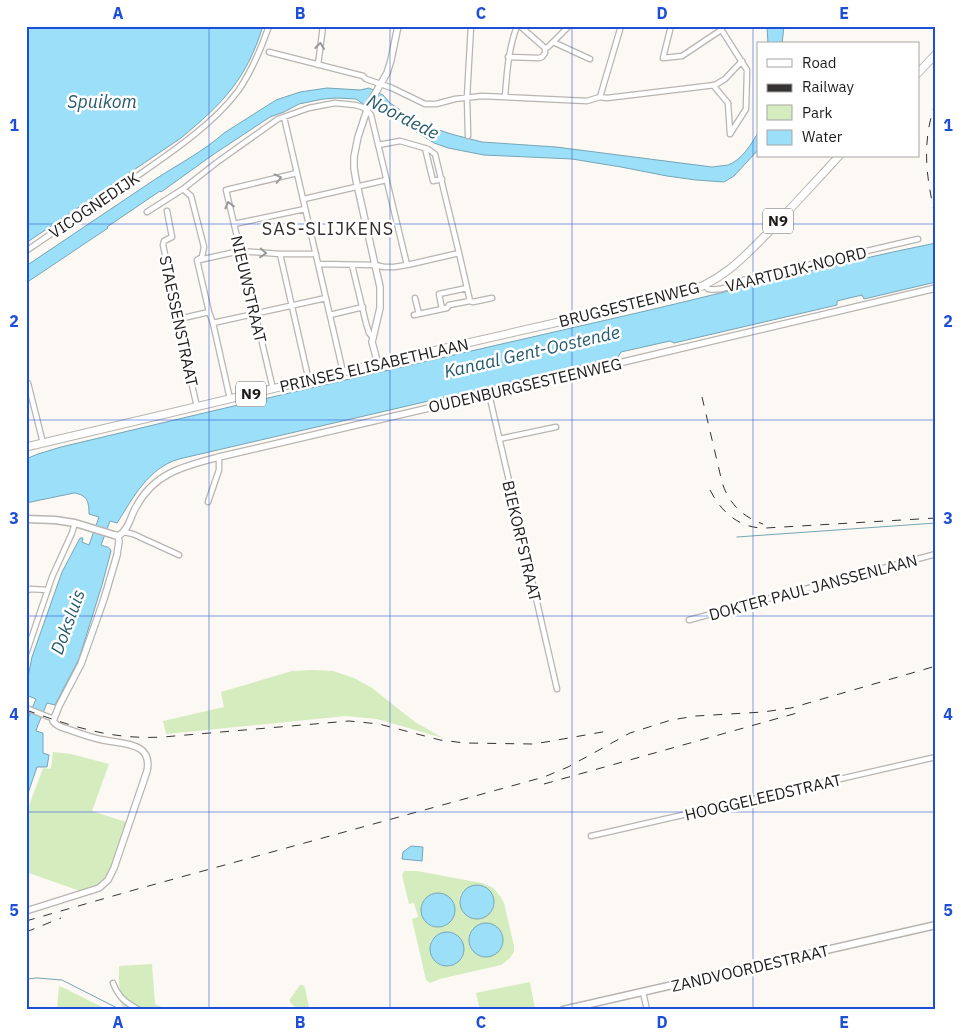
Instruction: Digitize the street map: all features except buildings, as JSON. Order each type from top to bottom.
[{"type":"main road","points":[[920,71],[936,54]]},
{"type":"main road","name":"BRUGSESTEENWEG","points":[[517,332],[677,295],[705,285],[728,271],[741,260],[837,158]]},
{"type":"main road","name":"PRINSES ELISABETHLAAN","points":[[26,447],[517,332]]},
{"type":"main road","points":[[26,519],[78,523],[106,533],[121,534]]},
{"type":"main road","name":"ZANDVOORDESTRAAT","points":[[563,1010],[936,925]]},
{"type":"street","name":"VICOGNEDIJK","points":[[26,251],[162,159],[207,123],[237,92],[252,68],[269,26]]},
{"type":"street","points":[[318,65],[323,26]]},
{"type":"street","points":[[378,364],[372,342],[380,308],[380,287],[354,168],[355,149],[368,107],[389,67],[398,26]]},
{"type":"street","points":[[468,136],[466,97],[471,26]]},
{"type":"street","points":[[506,97],[508,57],[519,26],[545,48],[546,53],[541,58],[508,57]]},
{"type":"street","points":[[545,48],[569,26]]},
{"type":"street","points":[[600,97],[621,26]]},
{"type":"street","points":[[671,26],[663,58],[682,56],[720,28],[747,70],[746,109],[730,134],[728,103],[713,85]]},
{"type":"street","points":[[553,42],[590,59]]},
{"type":"street","points":[[269,52],[363,76],[425,104],[436,104],[466,97],[482,96],[577,102],[600,97],[607,98],[713,85],[725,79],[742,61]]},
{"type":"street","points":[[147,212],[183,189],[276,120],[309,108],[335,103],[368,107]]},
{"type":"street","points":[[368,107],[407,265]]},
{"type":"street","points":[[284,117],[343,372]]},
{"type":"street","points":[[378,145],[400,141],[425,148],[435,154],[470,301]]},
{"type":"street","points":[[425,148],[433,181],[442,179]]},
{"type":"street","name":"NIEUWSTRAAT","points":[[273,389],[226,190],[297,173]]},
{"type":"street","points":[[304,199],[386,180]]},
{"type":"street","points":[[183,189],[191,196],[204,247],[202,257],[197,260]]},
{"type":"street","points":[[234,224],[305,209]]},
{"type":"street","name":"STAESSENSTRAAT","points":[[167,211],[172,237],[164,241],[163,245],[179,319],[178,324],[184,343],[187,366],[197,406]]},
{"type":"street","name":"VAARTDIJK-NOORD","points":[[705,285],[708,289],[712,290],[730,288],[743,280],[918,239]]},
{"type":"street","points":[[197,260],[240,251],[316,254]]},
{"type":"street","points":[[318,264],[390,267],[460,253]]},
{"type":"street","points":[[280,254],[309,381]]},
{"type":"street","points":[[197,260],[230,399]]},
{"type":"street","points":[[352,265],[368,333],[373,337]]},
{"type":"street","points":[[442,309],[439,294],[467,288]]},
{"type":"street","name":"OUDENBURGSESTEENWEG","points":[[121,534],[146,493],[160,479],[190,464],[489,394],[522,384],[936,288]]},
{"type":"street","points":[[213,323],[326,298]]},
{"type":"street","points":[[415,298],[417,314],[447,308],[449,305],[492,298]]},
{"type":"street","points":[[330,314],[363,307]]},
{"type":"street","points":[[179,319],[209,312]]},
{"type":"street","points":[[26,383],[28,383],[43,443]]},
{"type":"street","name":"BIEKORFSTRAAT","points":[[489,394],[557,689]]},
{"type":"street","points":[[499,439],[556,427]]},
{"type":"street","points":[[208,502],[220,470],[219,457]]},
{"type":"street","points":[[26,654],[52,578],[78,523]]},
{"type":"street","points":[[26,911],[92,891],[104,885],[114,868],[148,765],[145,755],[135,746],[127,743],[84,736],[56,725],[54,719],[81,664],[104,599],[117,556],[121,534],[133,534],[179,555]]},
{"type":"street","name":"DOKTER PAUL JANSSENLAAN","points":[[690,620],[936,554]]},
{"type":"street","points":[[26,591],[48,590]]},
{"type":"street","points":[[26,708],[54,719]]},
{"type":"street","name":"HOOGGELEEDSTRAAT","points":[[591,836],[936,757]]},
{"type":"street","points":[[113,983],[119,996],[139,1010]]},
{"type":"street","points":[[643,992],[647,1010]]},
{"type":"green space","points":[[292,671],[333,671],[354,678],[372,688],[415,722],[443,738],[377,719],[346,716],[166,734],[163,721],[224,707],[221,692]]},
{"type":"green space","points":[[53,752],[71,754],[109,764],[92,811],[126,822],[109,872],[100,884],[93,888],[80,891],[26,872],[26,814],[43,768],[51,769]]},
{"type":"green space","points":[[404,871],[417,871],[482,883],[493,888],[504,903],[514,946],[514,952],[510,958],[501,965],[430,983],[426,980],[412,919],[418,917],[414,903],[409,904],[402,875]],"holes":[[[464,890],[494,903],[493,909],[489,914],[459,901],[460,895]],[[426,898],[446,926],[433,927],[428,924],[422,916],[423,904]],[[473,928],[498,952],[491,956],[479,956],[470,948],[470,935]],[[445,932],[456,934],[459,961],[454,965],[449,967],[430,942],[438,934]]]},
{"type":"green space","points":[[152,964],[155,1004],[168,1010],[130,1010],[122,1006],[119,966]]},
{"type":"green space","points":[[530,982],[535,1009],[480,1010],[476,993]]},
{"type":"green space","points":[[300,985],[303,985],[305,988],[308,1010],[298,1008],[290,1002],[290,999]]},
{"type":"green space","points":[[59,986],[66,989],[108,1010],[57,1010]]},
{"type":"water","name":"Spuikom","points":[[26,26],[263,26],[241,76],[209,113],[181,138],[26,243]]},
{"type":"water","points":[[767,26],[784,26],[782,42],[768,42]]},
{"type":"water","name":"Noordede","points":[[327,88],[360,90],[369,88],[383,95],[390,103],[421,124],[482,142],[556,147],[712,167],[733,163],[746,151],[757,134],[757,151],[734,176],[724,182],[667,176],[572,159],[484,155],[448,148],[434,143],[373,105],[363,104],[356,99],[323,99],[299,104],[270,117],[26,283],[26,266],[199,152],[224,133],[276,100],[300,92]]},
{"type":"water","points":[[936,243],[936,282],[864,299],[862,295],[837,301],[837,305],[674,343],[670,341],[621,352],[618,357],[179,459],[158,469],[135,494],[117,523],[110,521],[101,545],[108,547],[111,551],[102,585],[79,659],[55,705],[47,703],[38,725],[36,731],[43,733],[43,753],[49,755],[47,767],[37,767],[26,799],[26,723],[36,699],[26,695],[32,657],[62,572],[80,538],[83,538],[82,542],[89,545],[99,517],[89,514],[86,499],[82,495],[74,493],[26,503],[26,459],[61,447]]},
{"type":"water","points":[[411,846],[423,847],[422,861],[402,859],[403,852]]},
{"type":"water","points":[[477,885],[484,886],[489,890],[493,895],[493,909],[489,914],[484,918],[477,919],[470,918],[465,914],[461,909],[460,902],[461,895],[465,890],[470,886]]},
{"type":"water","points":[[438,893],[445,894],[450,898],[454,903],[454,917],[450,922],[445,926],[438,927],[431,926],[426,922],[422,917],[421,910],[422,903],[426,898],[431,894]]},
{"type":"water","points":[[486,923],[493,924],[498,928],[502,933],[502,947],[498,952],[493,956],[486,957],[479,956],[474,952],[470,947],[469,940],[470,933],[474,928],[479,924]]},
{"type":"water","points":[[447,932],[454,933],[459,937],[463,942],[463,956],[459,961],[454,965],[447,966],[440,965],[435,961],[431,956],[430,949],[431,942],[435,937],[440,933]]},
{"type":"waterway","points":[[737,537],[936,523]]},
{"type":"waterway","points":[[26,979],[62,980],[121,1010]]},
{"type":"railway","points":[[936,101],[931,116],[927,146],[928,174],[936,219]]},
{"type":"railway","points":[[702,397],[722,482],[728,496],[742,513],[763,524]]},
{"type":"railway","points":[[710,490],[714,498],[732,518],[757,528],[936,518]]},
{"type":"railway","points":[[26,921],[544,777],[568,767],[630,733],[671,720],[791,708],[936,666]]},
{"type":"railway","points":[[26,710],[93,731],[144,737],[349,721],[379,724],[440,740],[465,743],[532,744],[608,731]]},
{"type":"railway","points":[[544,784],[797,713]]},
{"type":"railway","points":[[26,932],[61,918]]},
{"type":"district","name":"SAS-SLIJKENS","points":[[328,229]]},
{"type":"water label","name":"Kanaal Gent-Oostende","points":[[532,352]]},
{"type":"water label","name":"Doksluis","points":[[68,622]]}]
